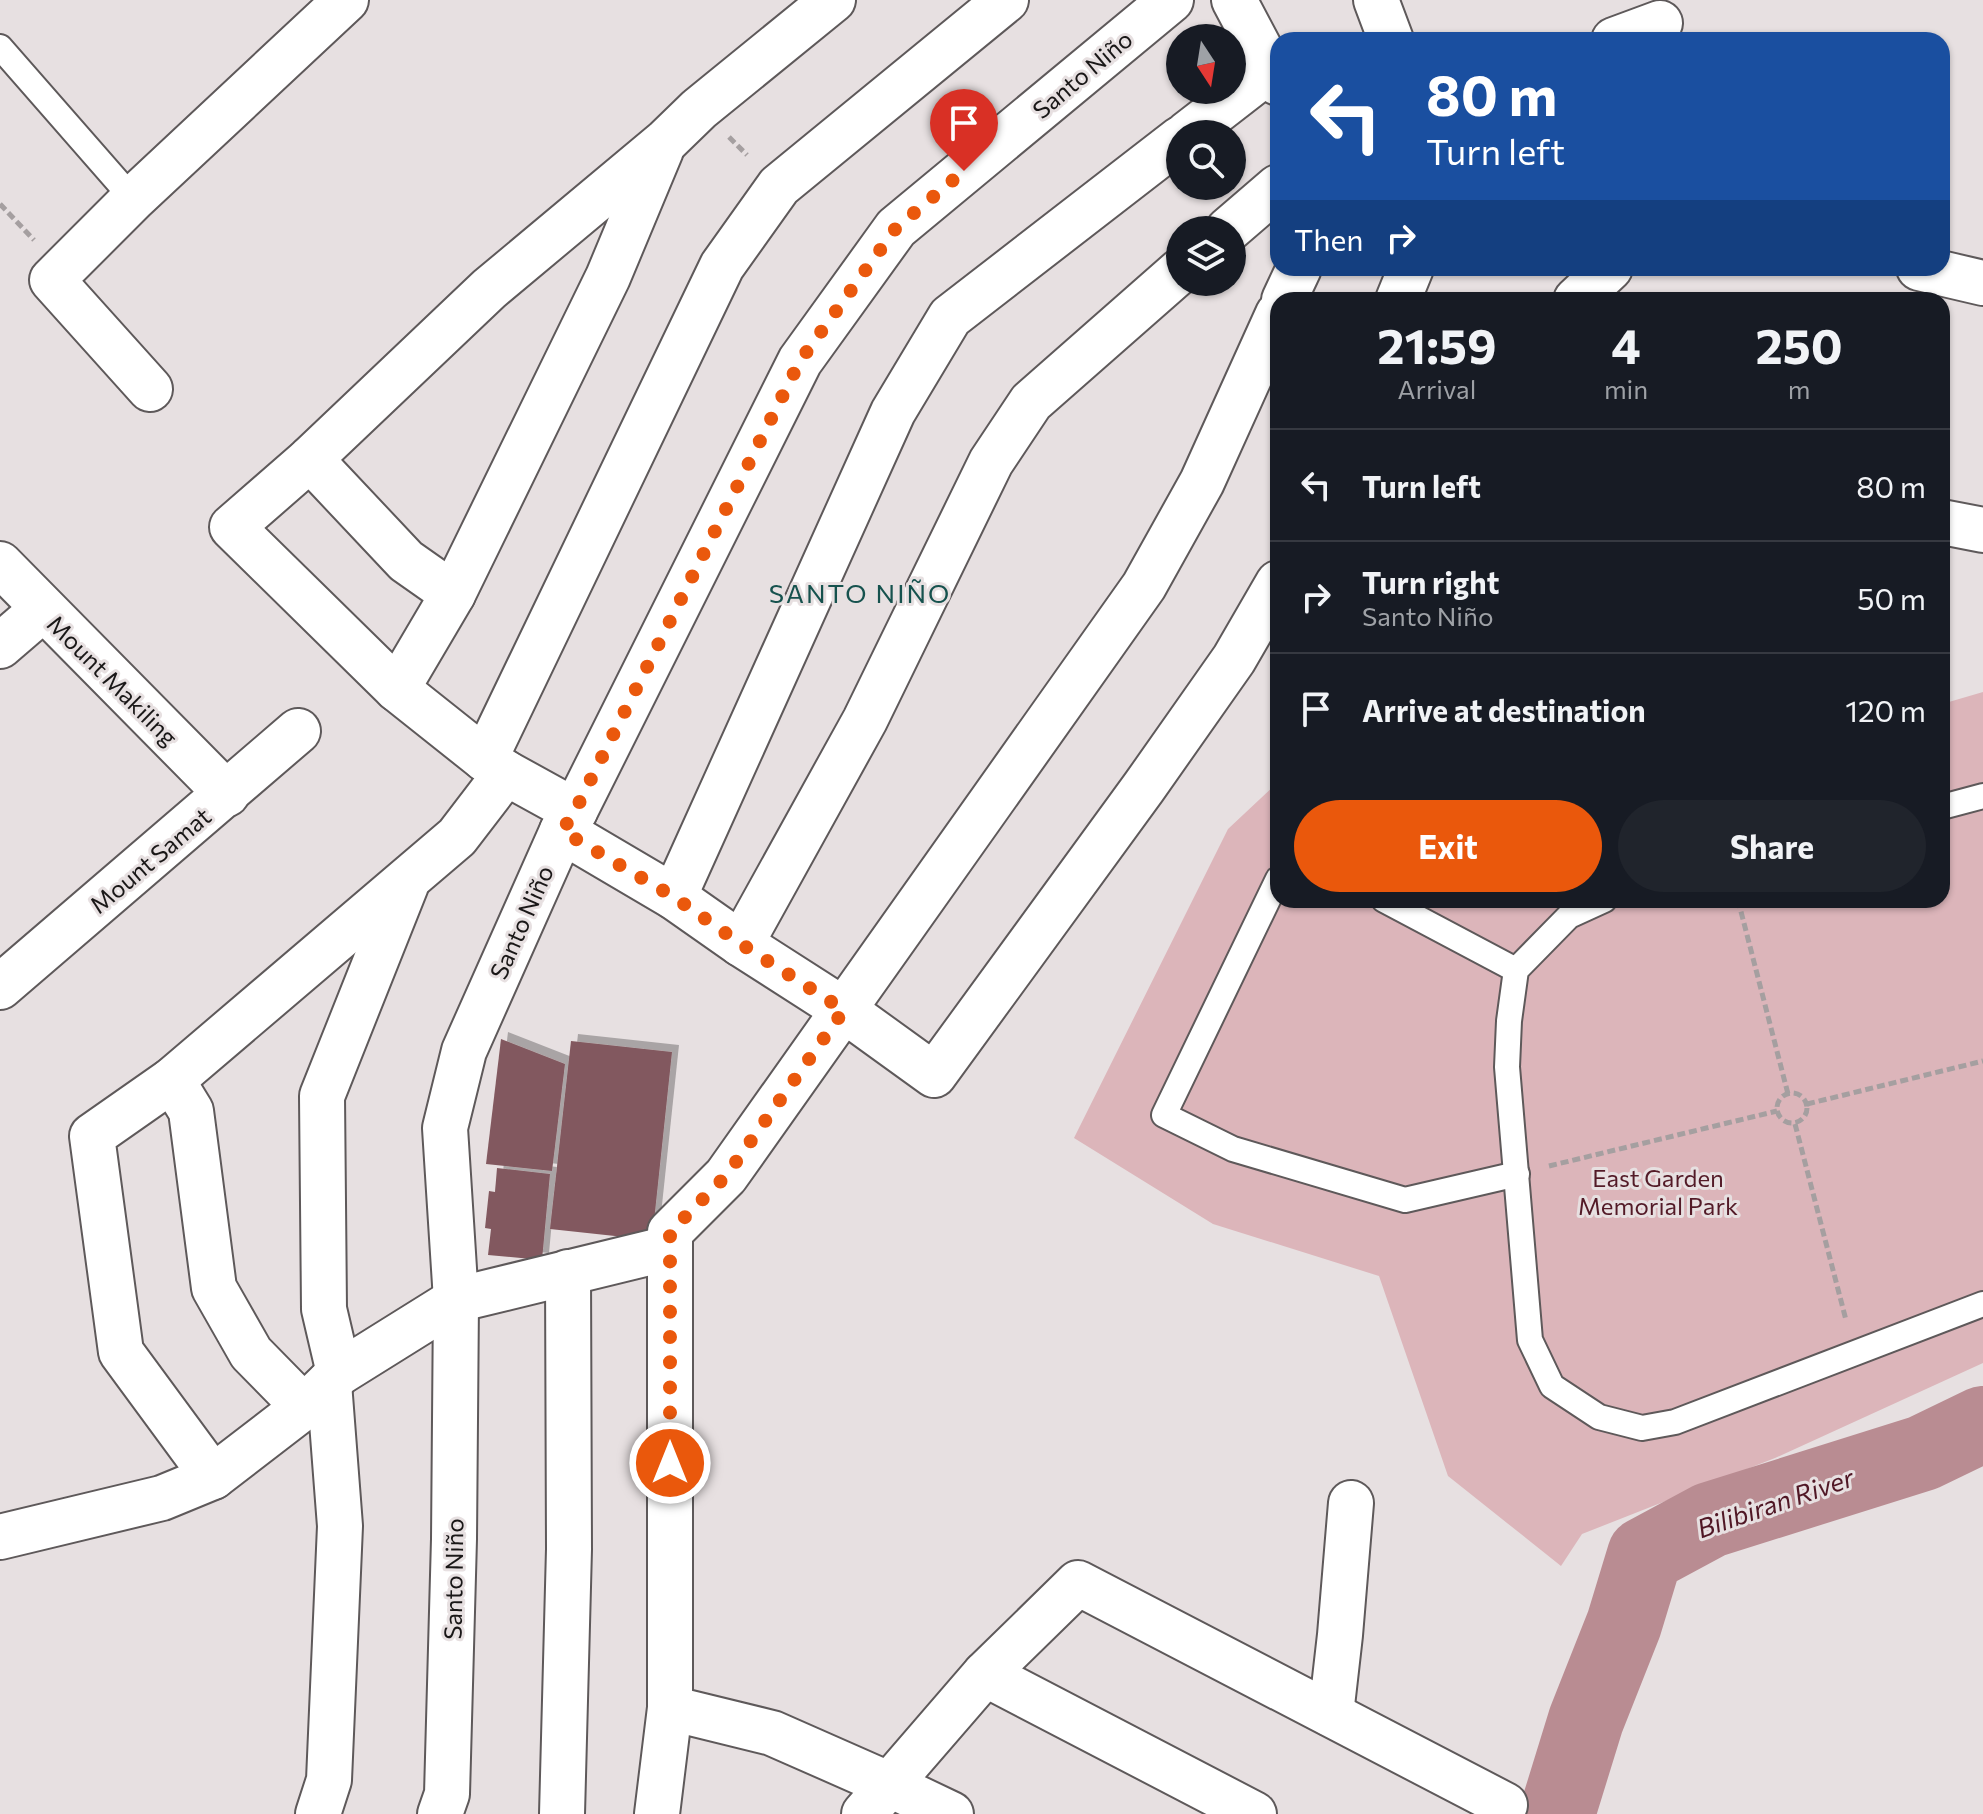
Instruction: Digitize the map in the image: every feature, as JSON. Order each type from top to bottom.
[{"type":"street","points":[[150,389],[52,280],[133,199],[346,0]]},
{"type":"street","points":[[833,0],[699,109],[665,142],[489,289],[310,459],[232,527],[397,689],[495,766],[674,897],[844,1010],[934,1075],[1234,659],[1270,597]]},
{"type":"street","points":[[213,1477],[121,1352],[92,1136],[172,1080],[457,837],[495,766],[722,266],[779,186],[1006,0]]},
{"type":"street","name":"Santo Niño","points":[[440,1814],[447,1794],[456,1300],[445,1128],[464,1051],[569,821],[800,361],[896,228],[1171,0]]},
{"type":"street","points":[[1234,0],[1270,68]]},
{"type":"street","points":[[1376,0],[1388,32]]},
{"type":"street","points":[[1636,32],[1660,23]]},
{"type":"street","points":[[1208,120],[1270,79]]},
{"type":"street","points":[[397,689],[453,594],[608,277],[665,142]]},
{"type":"street","points":[[674,897],[893,412],[950,317],[1166,150]]},
{"type":"street","points":[[1244,216],[1270,194]]},
{"type":"street","points":[[1950,275],[1983,283]]},
{"type":"street","points":[[1584,292],[1602,276]]},
{"type":"street","points":[[741,944],[865,720],[991,462],[1031,402],[1166,283]]},
{"type":"street","points":[[657,1814],[670,1708],[670,1232],[726,1176],[1144,586],[1202,482],[1270,332]]},
{"type":"street","points":[[310,459],[406,561],[453,594]]},
{"type":"street","points":[[1950,524],[1983,530]]},
{"type":"street","name":"Mount Makiling","points":[[0,564],[227,794]]},
{"type":"street","points":[[0,646],[43,609]]},
{"type":"street","name":"Mount Samat","points":[[0,987],[298,731]]},
{"type":"street","points":[[318,1814],[329,1780],[340,1526],[324,1388],[322,1096],[408,880]]},
{"type":"street","points":[[172,1080],[191,1111],[214,1288],[251,1353],[324,1388]]},
{"type":"street","points":[[0,1537],[162,1498],[213,1477],[324,1388],[456,1300],[669,1248]]},
{"type":"street","points":[[562,1814],[569,1549],[568,1272]]},
{"type":"street","points":[[1331,1714],[1351,1503]]},
{"type":"street","points":[[877,1799],[985,1674],[1078,1583],[1505,1805]]},
{"type":"street","points":[[985,1674],[1254,1814]]},
{"type":"street","points":[[670,1708],[772,1733],[877,1799],[951,1814]]},
{"type":"lane","points":[[0,47],[133,199]]},
{"type":"lane","points":[[1950,805],[1983,796]]},
{"type":"lane","points":[[1270,896],[1164,1115],[1233,1149],[1405,1200],[1517,1174]]},
{"type":"lane","points":[[1399,908],[1516,970]]},
{"type":"lane","points":[[1586,908],[1569,916],[1516,970],[1509,1021],[1507,1067],[1530,1340],[1552,1386],[1599,1417],[1642,1428],[1675,1422],[1983,1304]]},
{"type":"path","points":[[699,109],[779,186]]},
{"type":"path","points":[[1740,908],[1788,1094]]},
{"type":"path","points":[[1807,1104],[1983,1061]]},
{"type":"path","points":[[1788,1094],[1800,1095],[1807,1104],[1806,1116],[1795,1124],[1784,1121],[1777,1111],[1779,1101],[1788,1094]]},
{"type":"path","points":[[1517,1174],[1777,1111]]},
{"type":"path","points":[[1795,1124],[1855,1353]]},
{"type":"green space","name":"East Garden Memorial Park","points":[[1983,692],[1983,1363],[1775,1458],[1582,1534],[1561,1566],[1448,1476],[1379,1276],[1213,1224],[1074,1138],[1228,829],[1270,790],[1270,908],[1950,908],[1950,702]]},
{"type":"building","points":[[501,1039],[565,1064],[552,1171],[486,1164]]},
{"type":"building","points":[[571,1041],[672,1052],[652,1240],[550,1229]]},
{"type":"building","points":[[497,1168],[550,1174],[542,1260],[488,1255],[491,1229],[485,1228],[489,1191],[495,1192]]},
{"type":"waterway","name":"Bilibiran River","points":[[1557,1814],[1586,1720],[1624,1624],[1645,1555],[1710,1520],[1923,1453],[1983,1424]]},
{"type":"district","name":"SANTO NIÑO","points":[[860,592]]},
{"type":"route","points":[[670,1463],[670,1232],[726,1176],[844,1010],[674,897],[562,831],[575,811],[800,361],[896,228],[964,171]]}]
